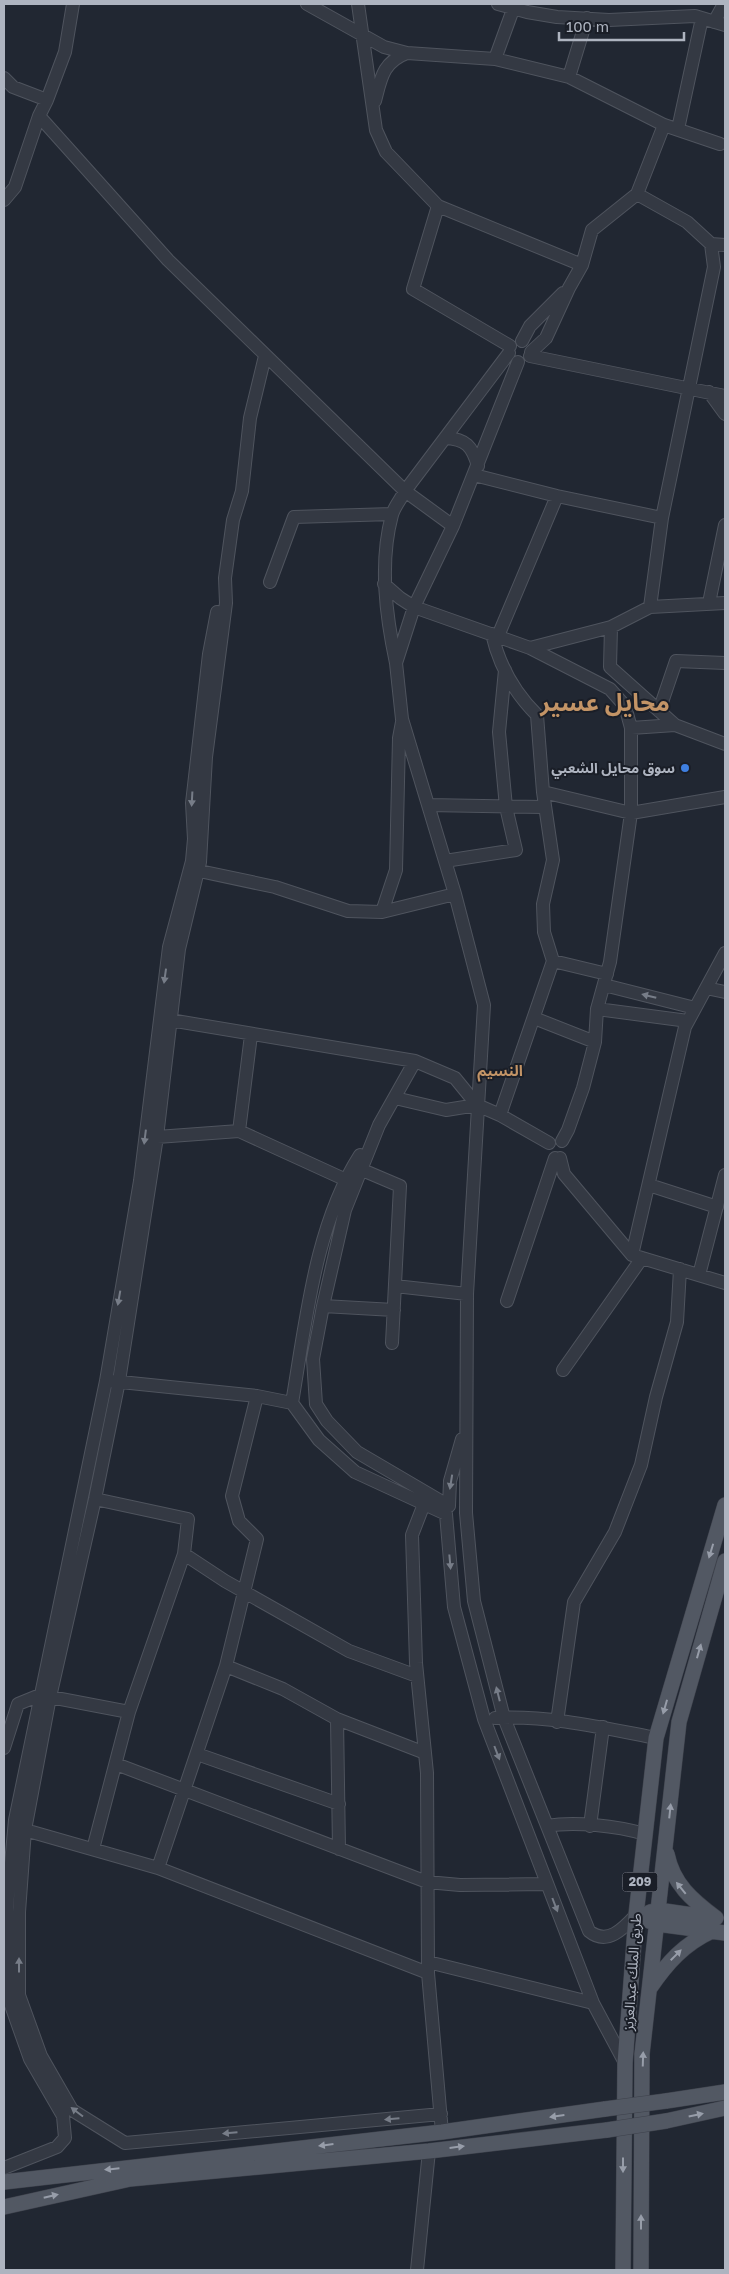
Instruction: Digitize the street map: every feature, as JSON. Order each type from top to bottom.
[{"type":"main road","name":"طريق الملك عبدالعزيز","points":[[622,2270],[625,2063],[636,1915],[656,1738],[725,1505]]},
{"type":"main road","name":"طريق الملك عبدالعزيز","points":[[641,2270],[642,2054],[680,1722],[725,1561]]},
{"type":"main road","points":[[666,1845],[669,1866],[676,1882],[719,1925]]},
{"type":"main road","points":[[636,1915],[719,1925]]},
{"type":"main road","points":[[650,1989],[673,1957],[687,1944],[719,1925]]},
{"type":"main road","points":[[4,2182],[442,2132],[666,2102],[725,2092]]},
{"type":"main road","points":[[4,2207],[130,2179],[429,2150],[607,2130],[666,2121],[725,2108]]},
{"type":"main road","points":[[641,2248],[651,2270]]},
{"type":"street","points":[[4,200],[15,187],[39,116],[65,52],[73,4]]},
{"type":"street","points":[[307,4],[384,47],[407,53],[495,59],[568,77],[664,125],[720,144]]},
{"type":"street","points":[[358,4],[376,130],[383,147],[438,206],[582,265]]},
{"type":"street","points":[[498,4],[557,16],[609,20],[694,16],[714,22]]},
{"type":"street","points":[[678,129],[714,22],[724,4]]},
{"type":"street","points":[[495,59],[514,6]]},
{"type":"street","points":[[568,77],[586,18]]},
{"type":"street","points":[[373,108],[382,75],[396,57],[407,53]]},
{"type":"street","points":[[4,78],[13,87],[47,100]]},
{"type":"street","points":[[39,116],[168,260],[405,492],[453,526]]},
{"type":"street","points":[[636,1915],[623,1929],[606,1938],[596,1937],[589,1931],[504,1718],[474,1601],[466,1512],[467,1294],[484,1005],[455,894],[402,719],[384,584],[392,514],[405,492],[445,438],[520,352],[546,338],[582,265],[592,230],[637,194],[664,125]]},
{"type":"street","points":[[637,194],[687,222],[711,244],[725,245]]},
{"type":"street","points":[[438,206],[412,289],[520,352],[725,396]]},
{"type":"street","points":[[650,607],[662,518],[714,267],[711,244]]},
{"type":"street","points":[[396,663],[414,606],[453,526],[530,326],[569,288]]},
{"type":"street","points":[[4,2168],[57,2147],[65,2138],[63,2116],[30,2059],[7,1994],[7,1907],[15,1820],[95,1499],[119,1382],[157,1137],[179,949],[194,869],[226,603],[226,578],[233,520],[242,491],[250,418],[265,356]]},
{"type":"street","points":[[709,392],[725,414]]},
{"type":"street","points":[[445,438],[460,439],[472,447],[476,470]]},
{"type":"street","points":[[476,470],[557,496],[662,518]]},
{"type":"street","points":[[500,1114],[553,961],[544,932],[543,904],[553,860],[550,832],[544,807],[537,715],[522,700],[498,657],[495,635],[557,496]]},
{"type":"street","points":[[270,582],[294,516],[392,514]]},
{"type":"street","points":[[709,603],[725,525]]},
{"type":"street","points":[[384,584],[400,598],[414,606],[530,648],[610,690],[625,706],[631,728],[631,813],[605,979],[597,1008],[595,1042],[583,1088],[568,1130],[562,1141]]},
{"type":"street","points":[[530,648],[611,627],[650,607],[725,602]]},
{"type":"street","points":[[611,627],[610,667],[676,725],[725,744]]},
{"type":"street","points":[[659,711],[676,661],[725,663]]},
{"type":"street","points":[[445,861],[516,850],[506,807],[499,732],[505,670]]},
{"type":"street","points":[[382,912],[396,870],[399,738],[402,719]]},
{"type":"street","points":[[631,728],[676,725]]},
{"type":"street","points":[[543,792],[631,813],[725,797]]},
{"type":"street","points":[[428,806],[544,807]]},
{"type":"street","points":[[194,869],[275,887],[348,910],[382,912],[455,894]]},
{"type":"street","points":[[194,869],[170,947],[140,1181],[106,1381],[45,1696],[25,1830],[19,1912],[19,1995],[40,2056],[72,2110],[125,2143],[441,2114]]},
{"type":"street","points":[[563,1370],[637,1256],[649,1185],[685,1027],[725,953]]},
{"type":"street","points":[[553,961],[695,1008]]},
{"type":"street","points":[[706,988],[725,992]]},
{"type":"street","points":[[597,1008],[688,1021]]},
{"type":"street","points":[[534,1018],[595,1042]]},
{"type":"street","points":[[170,1020],[414,1061],[455,1078],[477,1105],[500,1114],[549,1143]]},
{"type":"street","points":[[239,1131],[251,1035]]},
{"type":"street","points":[[414,1061],[379,1125],[344,1179],[331,1211],[309,1303],[292,1403],[319,1440],[355,1472],[424,1504],[447,1510]]},
{"type":"street","points":[[395,1098],[446,1110],[477,1105]]},
{"type":"street","points":[[379,1125],[345,1210],[322,1306],[313,1359],[316,1404],[326,1421],[357,1452],[447,1510]]},
{"type":"street","points":[[157,1137],[239,1131],[344,1179]]},
{"type":"street","points":[[507,1301],[557,1158],[564,1154],[566,1150],[562,1141],[556,1139],[549,1143],[547,1151],[557,1158],[564,1174],[637,1256],[725,1283]]},
{"type":"street","points":[[360,1169],[400,1186],[392,1343]]},
{"type":"street","points":[[699,1275],[719,1211],[725,1175]]},
{"type":"street","points":[[649,1185],[719,1211]]},
{"type":"street","points":[[557,1722],[574,1602],[586,1578],[615,1532],[640,1464],[677,1322],[680,1269]]},
{"type":"street","points":[[395,1286],[467,1294]]},
{"type":"street","points":[[322,1306],[394,1310]]},
{"type":"street","points":[[106,1381],[257,1396],[292,1403],[316,1404]]},
{"type":"street","points":[[158,1868],[226,1666],[257,1539],[239,1521],[232,1496],[257,1396]]},
{"type":"street","points":[[466,1424],[450,1481],[447,1510],[454,1607],[484,1719],[593,2003],[625,2063]]},
{"type":"street","points":[[93,1849],[129,1712],[184,1554],[188,1519],[95,1499]]},
{"type":"street","points":[[447,1510],[458,1502],[465,1508],[466,1512]]},
{"type":"street","points":[[424,1504],[412,1535],[417,1676],[425,1753],[428,1967],[442,2132]]},
{"type":"street","points":[[184,1554],[225,1582],[245,1591],[349,1651],[417,1676]]},
{"type":"street","points":[[226,1666],[283,1689],[337,1719],[425,1753]]},
{"type":"street","points":[[4,1748],[18,1704],[45,1696],[129,1712]]},
{"type":"street","points":[[484,1719],[517,1717],[603,1727],[656,1738]]},
{"type":"street","points":[[337,1719],[339,1849]]},
{"type":"street","points":[[590,1826],[603,1727]]},
{"type":"street","points":[[197,1754],[339,1804]]},
{"type":"street","points":[[116,1764],[427,1882],[460,1885],[548,1884]]},
{"type":"street","points":[[547,1826],[566,1823],[623,1827],[645,1834]]},
{"type":"street","points":[[25,1830],[158,1868],[428,1967],[593,2003]]},
{"type":"street","points":[[417,2270],[429,2150]]},
{"type":"place","name":"سوق محايل الشعبي","points":[[685,768]]},
{"type":"district","name":"محايل عسير","points":[[605,703]]},
{"type":"district","name":"النسيم","points":[[500,1071]]}]
